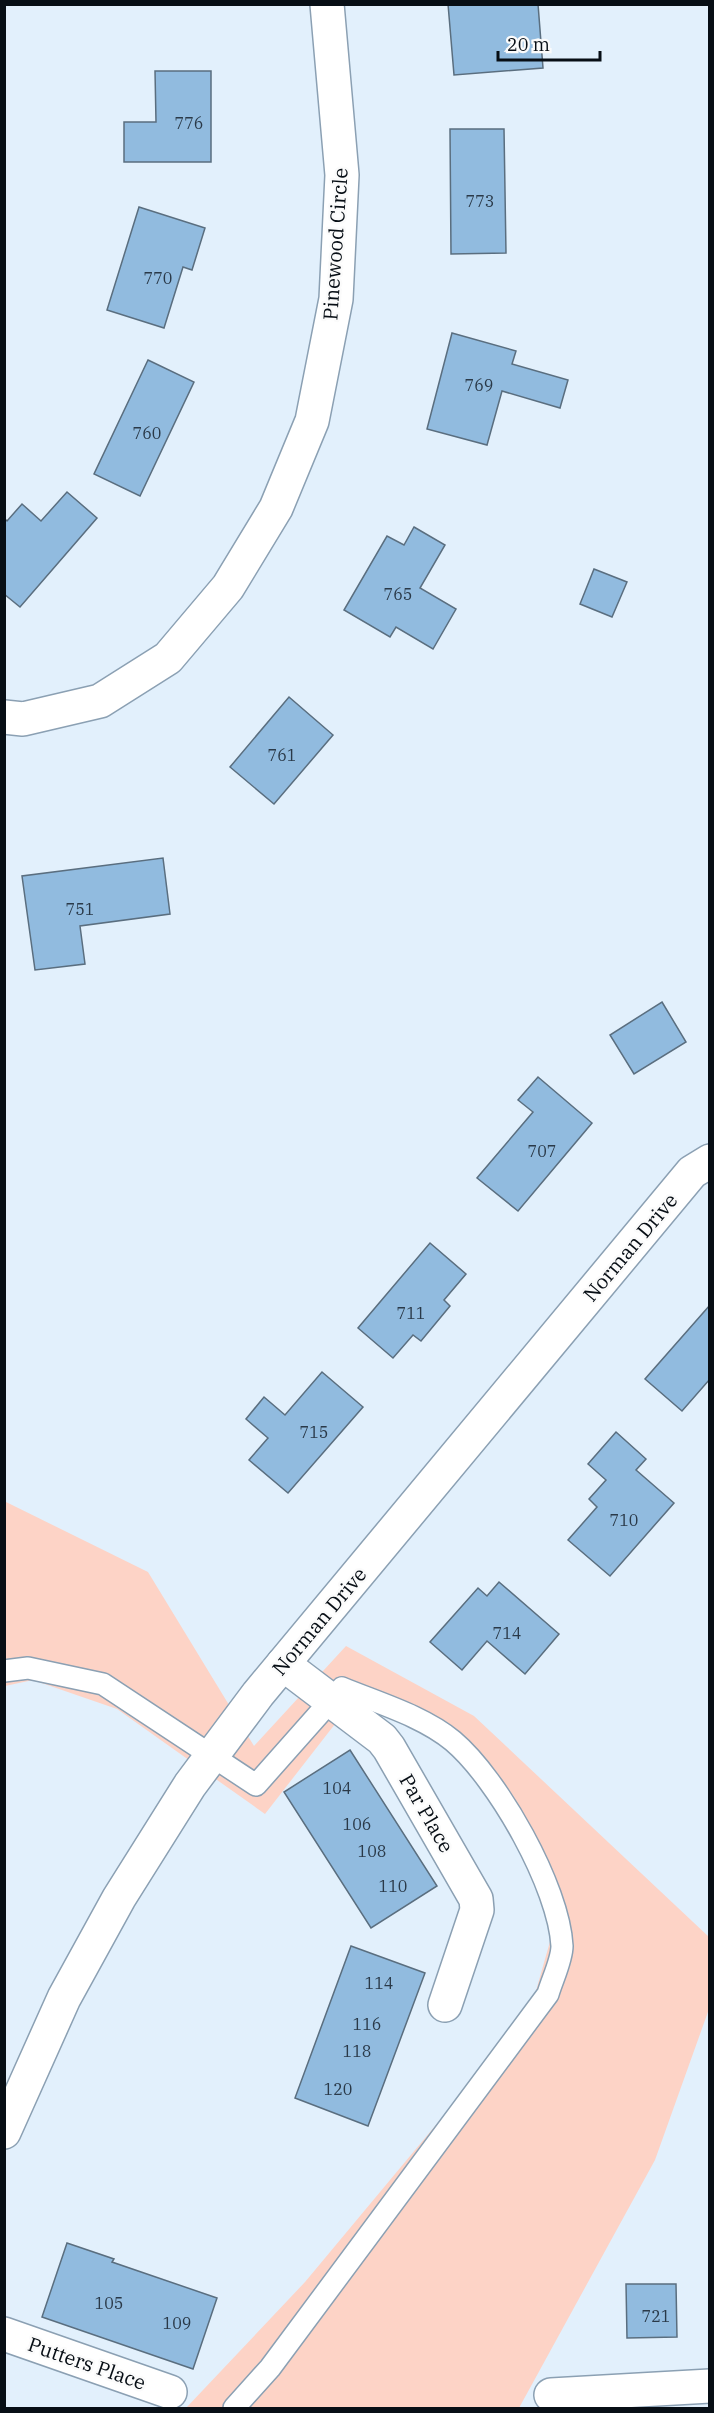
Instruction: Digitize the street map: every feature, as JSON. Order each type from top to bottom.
[{"type":"street","name":"Pinewood Circle","points":[[4,717],[23,719],[100,701],[168,658],[228,587],[276,507],[312,422],[336,300],[342,175],[327,4]]},
{"type":"street","name":"Norman Drive","points":[[6,2124],[64,1998],[119,1898],[190,1785],[283,1664],[692,1172],[710,1161]]},
{"type":"street","name":"Par Place","points":[[283,1664],[382,1739],[476,1899],[477,1910],[445,2005]]},
{"type":"street","name":"Putters Place","points":[[4,2334],[170,2392]]},
{"type":"street","points":[[551,2395],[710,2386]]},
{"type":"lane","points":[[4,1671],[28,1668],[103,1684],[255,1785],[342,1688],[436,1729],[469,1757],[513,1817],[551,1895],[562,1948],[548,1994],[270,2368],[234,2409]]},
{"type":"shaded area","points":[[4,1501],[148,1572],[254,1746],[346,1646],[474,1716],[709,1937],[709,2009],[655,2160],[519,2408],[186,2408],[305,2282],[530,2012],[553,1931],[539,1879],[457,1738],[356,1697],[265,1814],[117,1709],[33,1680],[5,1686]]},
{"type":"building","points":[[448,4],[538,4],[543,68],[454,75]]},
{"type":"building","points":[[155,71],[211,71],[211,162],[124,162],[124,122],[156,122]]},
{"type":"building","points":[[450,129],[504,129],[506,253],[451,254]]},
{"type":"building","points":[[139,207],[205,228],[192,270],[183,267],[164,328],[107,310]]},
{"type":"building","points":[[452,333],[516,351],[512,364],[568,380],[560,408],[502,391],[487,445],[427,429]]},
{"type":"building","points":[[148,360],[194,382],[140,496],[94,474]]},
{"type":"building","points":[[67,492],[97,518],[20,607],[4,594],[4,518],[7,521],[22,504],[41,521]]},
{"type":"building","points":[[414,527],[445,545],[420,588],[456,609],[433,649],[396,627],[390,637],[344,610],[387,536],[404,545]]},
{"type":"building","points":[[594,569],[627,582],[612,617],[580,604]]},
{"type":"building","points":[[289,697],[333,735],[274,804],[230,767]]},
{"type":"building","points":[[163,858],[170,914],[80,926],[85,964],[35,970],[22,876]]},
{"type":"building","points":[[662,1002],[686,1042],[634,1074],[610,1035]]},
{"type":"building","points":[[538,1077],[592,1123],[518,1211],[477,1178],[533,1112],[518,1100]]},
{"type":"building","points":[[430,1243],[466,1274],[444,1300],[450,1306],[421,1341],[413,1335],[393,1358],[358,1328]]},
{"type":"building","points":[[710,1305],[710,1379],[682,1411],[645,1379]]},
{"type":"building","points":[[322,1372],[363,1407],[288,1493],[249,1460],[268,1438],[246,1419],[264,1397],[285,1415]]},
{"type":"building","points":[[616,1432],[646,1459],[636,1470],[674,1503],[610,1576],[568,1540],[597,1507],[589,1499],[606,1480],[588,1464]]},
{"type":"building","points":[[499,1582],[559,1634],[525,1674],[487,1641],[462,1670],[430,1642],[478,1588],[487,1596]]},
{"type":"building","points":[[350,1750],[437,1886],[371,1928],[284,1792]]},
{"type":"building","points":[[351,1946],[425,1973],[368,2126],[295,2098]]},
{"type":"building","points":[[67,2243],[114,2259],[112,2262],[217,2298],[193,2369],[42,2317]]},
{"type":"building","points":[[626,2284],[676,2284],[677,2337],[627,2338]]}]
